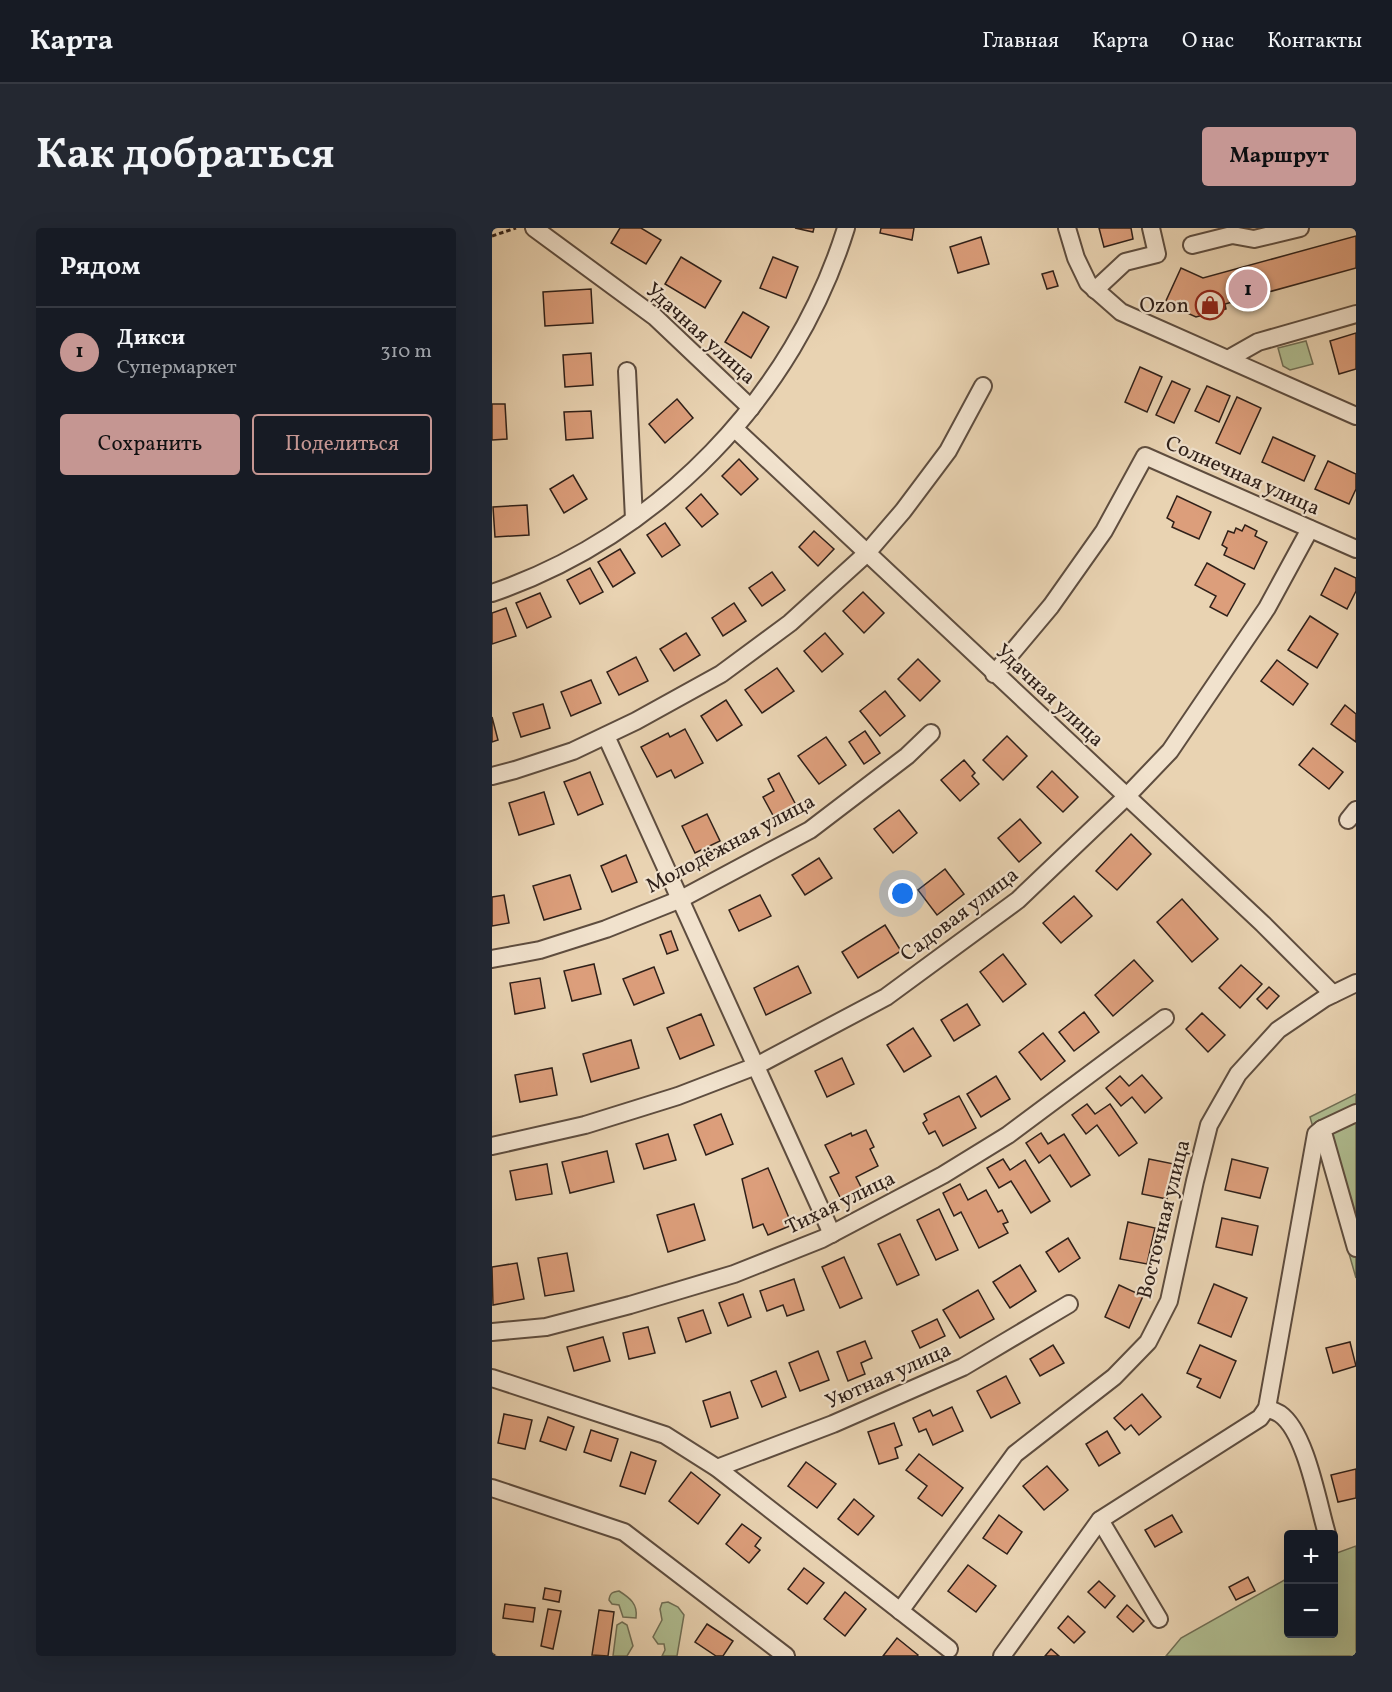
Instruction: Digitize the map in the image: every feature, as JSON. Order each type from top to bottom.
[{"type":"street","name":"Удачная улица","points":[[534,228],[655,317],[751,408]]},
{"type":"street","points":[[492,593],[551,569],[593,546],[634,519],[698,467],[735,429],[770,385],[809,321],[835,264],[846,228]]},
{"type":"street","points":[[1067,228],[1076,258],[1088,283],[1121,312],[1355,412]]},
{"type":"street","points":[[1095,290],[1125,262],[1157,254],[1151,228]]},
{"type":"street","points":[[1192,245],[1231,232],[1254,239],[1300,228]]},
{"type":"street","points":[[1228,359],[1258,342],[1356,314]]},
{"type":"street","points":[[627,371],[634,519]]},
{"type":"street","points":[[492,776],[573,751],[636,721],[721,674],[790,623],[866,554],[903,511],[948,451],[984,386]]},
{"type":"street","name":"Удачная улица","points":[[735,429],[1263,924],[1333,994]]},
{"type":"street","name":"Солнечная улица","points":[[994,674],[1051,606],[1104,531],[1145,456],[1356,549]]},
{"type":"street","name":"Садовая улица","points":[[492,1146],[606,1119],[678,1096],[756,1066],[886,997],[1018,900],[1126,797],[1170,751],[1267,608],[1310,529]]},
{"type":"street","name":"Молодёжная улица","points":[[492,960],[540,950],[606,929],[681,899],[810,830],[907,756],[931,733]]},
{"type":"street","points":[[606,735],[832,1234]]},
{"type":"street","name":"Восточная улица","points":[[900,1611],[1015,1454],[1114,1377],[1148,1342],[1169,1301],[1209,1125],[1238,1074],[1278,1030],[1333,994],[1356,983]]},
{"type":"street","name":"Тихая улица","points":[[492,1332],[546,1327],[630,1305],[734,1274],[832,1234],[943,1175],[1008,1135],[1165,1018]]},
{"type":"street","points":[[1002,1656],[1100,1520],[1260,1418],[1267,1408],[1316,1134],[1356,1113]]},
{"type":"street","points":[[1322,1129],[1356,1248]]},
{"type":"street","name":"Уютная улица","points":[[717,1468],[833,1424],[963,1367],[1069,1304]]},
{"type":"street","points":[[492,1378],[664,1434],[717,1468],[949,1649]]},
{"type":"street","points":[[1267,1408],[1280,1414],[1292,1426],[1302,1446],[1326,1530]]},
{"type":"street","points":[[492,1488],[624,1532],[786,1656]]},
{"type":"street","points":[[1100,1520],[1159,1619]]},
{"type":"path","points":[[492,236],[516,228]]},
{"type":"green space","points":[[1306,341],[1313,364],[1290,370],[1283,366],[1278,348]]},
{"type":"green space","points":[[1356,1094],[1356,1278],[1310,1117]]},
{"type":"green space","points":[[1356,1546],[1356,1656],[1166,1656],[1181,1638],[1284,1580],[1284,1638],[1338,1638],[1338,1553]]},
{"type":"green space","points":[[619,1591],[632,1602],[636,1609],[636,1618],[623,1617],[619,1605],[612,1604],[609,1600],[612,1593]]},
{"type":"green space","points":[[668,1602],[678,1607],[684,1615],[677,1656],[662,1656],[665,1650],[664,1644],[658,1644],[653,1637],[662,1620],[660,1609],[662,1603]]},
{"type":"green space","points":[[622,1622],[627,1625],[633,1646],[627,1656],[613,1656],[617,1625]]},
{"type":"building","points":[[620,228],[641,228],[661,240],[646,264],[611,243]]},
{"type":"building","points":[[795,228],[814,228],[813,232]]},
{"type":"building","points":[[881,228],[914,228],[912,240],[880,233]]},
{"type":"building","points":[[1099,228],[1131,228],[1133,239],[1104,247]]},
{"type":"building","points":[[1356,236],[1356,268],[1225,304],[1226,309],[1196,317],[1165,303],[1181,268],[1203,278]]},
{"type":"building","points":[[981,237],[989,264],[958,273],[950,247]]},
{"type":"building","points":[[681,257],[721,281],[705,308],[665,284]]},
{"type":"building","points":[[773,257],[798,267],[786,298],[760,288]]},
{"type":"building","points":[[1053,271],[1058,286],[1047,289],[1042,274]]},
{"type":"building","points":[[591,289],[593,323],[545,326],[543,292]]},
{"type":"building","points":[[743,312],[769,327],[751,358],[725,342]]},
{"type":"building","points":[[1356,333],[1356,369],[1339,374],[1330,341]]},
{"type":"building","points":[[591,353],[593,385],[565,387],[563,355]]},
{"type":"building","points":[[1140,367],[1162,377],[1147,412],[1125,402]]},
{"type":"building","points":[[1172,381],[1190,389],[1174,423],[1156,415]]},
{"type":"building","points":[[1207,386],[1230,396],[1219,422],[1195,411]]},
{"type":"building","points":[[1237,397],[1261,408],[1240,454],[1216,443]]},
{"type":"building","points":[[677,399],[693,418],[665,443],[649,424]]},
{"type":"building","points":[[492,404],[505,404],[507,439],[492,440]]},
{"type":"building","points":[[591,411],[593,438],[566,440],[564,412]]},
{"type":"building","points":[[1273,437],[1315,456],[1304,481],[1262,462]]},
{"type":"building","points":[[739,459],[758,479],[741,495],[722,476]]},
{"type":"building","points":[[1328,461],[1356,474],[1356,489],[1349,504],[1315,489]]},
{"type":"building","points":[[573,475],[587,499],[564,513],[550,489]]},
{"type":"building","points":[[701,494],[718,514],[702,527],[686,508]]},
{"type":"building","points":[[1177,496],[1211,512],[1199,539],[1172,527],[1174,522],[1167,518]]},
{"type":"building","points":[[527,505],[529,535],[495,537],[493,507]]},
{"type":"building","points":[[665,523],[680,545],[662,557],[647,535]]},
{"type":"building","points":[[1245,525],[1257,531],[1255,536],[1267,542],[1254,569],[1224,555],[1227,548],[1222,545],[1228,531],[1234,533],[1236,528],[1242,531]]},
{"type":"building","points":[[814,531],[834,549],[818,566],[799,547]]},
{"type":"building","points":[[620,549],[635,573],[613,587],[598,562]]},
{"type":"building","points":[[1207,563],[1245,584],[1227,616],[1210,607],[1216,596],[1195,585]]},
{"type":"building","points":[[590,568],[603,592],[580,604],[567,580]]},
{"type":"building","points":[[1335,568],[1356,578],[1356,591],[1347,609],[1321,595]]},
{"type":"building","points":[[772,572],[785,590],[762,606],[749,588]]},
{"type":"building","points":[[863,592],[884,613],[864,633],[843,611]]},
{"type":"building","points":[[540,593],[551,617],[527,628],[516,603]]},
{"type":"building","points":[[734,603],[746,621],[723,636],[712,618]]},
{"type":"building","points":[[506,608],[516,636],[492,644],[492,613]]},
{"type":"building","points":[[1310,616],[1338,634],[1317,668],[1288,650]]},
{"type":"building","points":[[686,633],[700,655],[674,671],[660,649]]},
{"type":"building","points":[[825,633],[843,654],[822,672],[804,651]]},
{"type":"building","points":[[636,657],[648,681],[619,695],[607,672]]},
{"type":"building","points":[[918,659],[940,681],[920,701],[898,679]]},
{"type":"building","points":[[1277,660],[1308,684],[1293,705],[1261,681]]},
{"type":"building","points":[[777,668],[794,691],[762,713],[745,690]]},
{"type":"building","points":[[591,680],[601,703],[571,716],[561,692]]},
{"type":"building","points":[[885,691],[905,716],[880,736],[860,711]]},
{"type":"building","points":[[726,700],[742,725],[717,741],[701,716]]},
{"type":"building","points":[[543,704],[550,728],[521,737],[513,713]]},
{"type":"building","points":[[1345,705],[1356,714],[1356,742],[1331,724]]},
{"type":"building","points":[[492,717],[498,740],[492,742]]},
{"type":"building","points":[[685,729],[703,763],[675,778],[671,770],[657,777],[641,747],[668,733],[670,737]]},
{"type":"building","points":[[865,731],[880,753],[864,764],[849,742]]},
{"type":"building","points":[[1007,736],[1027,756],[1003,780],[983,760]]},
{"type":"building","points":[[826,737],[846,765],[819,784],[798,756]]},
{"type":"building","points":[[1313,748],[1343,772],[1329,789],[1299,765]]},
{"type":"building","points":[[964,760],[975,773],[972,776],[979,784],[960,801],[941,780]]},
{"type":"building","points":[[1052,771],[1078,797],[1063,812],[1037,787]]},
{"type":"building","points":[[590,772],[603,804],[578,815],[564,782]]},
{"type":"building","points":[[779,773],[797,807],[775,819],[763,797],[774,791],[768,779]]},
{"type":"building","points":[[544,792],[554,824],[519,835],[509,803]]},
{"type":"building","points":[[899,810],[917,833],[893,853],[874,829]]},
{"type":"building","points":[[707,814],[720,841],[695,853],[682,826]]},
{"type":"building","points":[[1020,819],[1041,843],[1019,862],[998,838]]},
{"type":"building","points":[[1131,834],[1151,854],[1117,890],[1096,871]]},
{"type":"building","points":[[626,855],[637,882],[612,892],[601,866]]},
{"type":"building","points":[[819,858],[832,878],[805,895],[792,875]]},
{"type":"building","points":[[945,869],[964,894],[937,915],[918,890]]},
{"type":"building","points":[[570,875],[581,909],[544,920],[533,886]]},
{"type":"building","points":[[504,895],[509,923],[492,926],[492,897]]},
{"type":"building","points":[[760,895],[771,916],[739,931],[729,910]]},
{"type":"building","points":[[1074,896],[1092,916],[1061,943],[1043,923]]},
{"type":"building","points":[[1182,899],[1218,939],[1192,962],[1157,922]]},
{"type":"building","points":[[885,925],[901,951],[858,978],[842,952]]},
{"type":"building","points":[[671,931],[678,950],[667,954],[660,935]]},
{"type":"building","points":[[1003,954],[1026,984],[1003,1002],[980,972]]},
{"type":"building","points":[[1134,960],[1153,981],[1113,1016],[1095,995]]},
{"type":"building","points":[[594,964],[601,994],[572,1001],[564,971]]},
{"type":"building","points":[[1241,965],[1262,984],[1240,1008],[1219,988]]},
{"type":"building","points":[[798,966],[811,993],[766,1015],[754,988]]},
{"type":"building","points":[[654,967],[664,993],[634,1005],[623,979]]},
{"type":"building","points":[[540,978],[545,1008],[515,1014],[510,983]]},
{"type":"building","points":[[1269,987],[1279,996],[1267,1009],[1257,999]]},
{"type":"building","points":[[967,1004],[980,1025],[954,1041],[941,1020]]},
{"type":"building","points":[[1084,1012],[1099,1032],[1074,1051],[1059,1032]]},
{"type":"building","points":[[1202,1013],[1225,1035],[1208,1052],[1186,1029]]},
{"type":"building","points":[[701,1014],[714,1045],[680,1059],[667,1028]]},
{"type":"building","points":[[913,1028],[931,1056],[904,1072],[887,1045]]},
{"type":"building","points":[[1043,1033],[1065,1061],[1041,1080],[1019,1052]]},
{"type":"building","points":[[631,1040],[639,1068],[591,1082],[583,1054]]},
{"type":"building","points":[[842,1058],[854,1084],[827,1097],[815,1071]]},
{"type":"building","points":[[552,1068],[557,1095],[520,1102],[515,1075]]},
{"type":"building","points":[[1142,1075],[1162,1098],[1145,1113],[1132,1097],[1121,1106],[1106,1088],[1120,1076],[1129,1086]]},
{"type":"building","points":[[996,1076],[1010,1099],[981,1117],[967,1094]]},
{"type":"building","points":[[959,1096],[976,1128],[943,1146],[935,1131],[929,1134],[923,1123],[927,1120],[924,1114]]},
{"type":"building","points":[[1087,1104],[1095,1114],[1110,1104],[1137,1143],[1119,1156],[1097,1125],[1086,1134],[1072,1115]]},
{"type":"building","points":[[721,1114],[733,1144],[706,1155],[694,1125]]},
{"type":"building","points":[[866,1130],[874,1147],[870,1149],[878,1166],[856,1177],[863,1191],[842,1201],[830,1177],[839,1173],[825,1145],[851,1133],[852,1136]]},
{"type":"building","points":[[1041,1133],[1048,1144],[1064,1134],[1090,1175],[1071,1187],[1050,1155],[1039,1163],[1026,1143]]},
{"type":"building","points":[[668,1134],[676,1160],[644,1169],[636,1144]]},
{"type":"building","points":[[607,1151],[614,1182],[570,1193],[562,1162]]},
{"type":"building","points":[[1003,1159],[1010,1170],[1025,1160],[1050,1201],[1031,1213],[1011,1181],[999,1188],[987,1168]]},
{"type":"building","points":[[1149,1159],[1174,1164],[1167,1199],[1142,1194]]},
{"type":"building","points":[[1232,1159],[1268,1168],[1260,1198],[1225,1190]]},
{"type":"building","points":[[547,1164],[552,1194],[516,1200],[510,1171]]},
{"type":"building","points":[[768,1168],[792,1225],[768,1235],[763,1224],[753,1228],[742,1179]]},
{"type":"building","points":[[960,1184],[968,1200],[986,1190],[998,1212],[1002,1210],[1008,1222],[1003,1224],[1008,1233],[979,1248],[961,1212],[954,1216],[943,1193]]},
{"type":"building","points":[[694,1204],[705,1240],[668,1252],[657,1215]]},
{"type":"building","points":[[939,1209],[958,1250],[936,1260],[917,1220]]},
{"type":"building","points":[[1222,1218],[1258,1226],[1252,1255],[1216,1247]]},
{"type":"building","points":[[1128,1222],[1155,1228],[1147,1264],[1120,1259]]},
{"type":"building","points":[[900,1234],[919,1275],[897,1285],[878,1244]]},
{"type":"building","points":[[1068,1238],[1080,1258],[1059,1272],[1046,1252]]},
{"type":"building","points":[[567,1253],[574,1291],[545,1296],[538,1258]]},
{"type":"building","points":[[844,1257],[862,1298],[840,1308],[822,1267]]},
{"type":"building","points":[[517,1263],[524,1299],[493,1305],[492,1267]]},
{"type":"building","points":[[1020,1265],[1036,1291],[1010,1308],[993,1282]]},
{"type":"building","points":[[794,1279],[804,1310],[787,1316],[783,1305],[767,1311],[760,1291]]},
{"type":"building","points":[[1214,1284],[1247,1298],[1231,1337],[1198,1323]]},
{"type":"building","points":[[1119,1285],[1143,1296],[1129,1328],[1105,1317]]},
{"type":"building","points":[[978,1290],[994,1319],[960,1338],[943,1310]]},
{"type":"building","points":[[743,1294],[751,1317],[728,1326],[719,1303]]},
{"type":"building","points":[[703,1310],[711,1333],[686,1342],[678,1318]]},
{"type":"building","points":[[937,1319],[945,1336],[920,1348],[912,1331]]},
{"type":"building","points":[[648,1327],[655,1353],[629,1359],[623,1333]]},
{"type":"building","points":[[603,1337],[610,1361],[574,1371],[567,1347]]},
{"type":"building","points":[[865,1341],[872,1358],[861,1363],[865,1374],[848,1381],[837,1352]]},
{"type":"building","points":[[1350,1342],[1356,1366],[1333,1373],[1326,1348]]},
{"type":"building","points":[[1053,1345],[1064,1363],[1040,1376],[1030,1359]]},
{"type":"building","points":[[1200,1345],[1236,1361],[1220,1398],[1197,1387],[1201,1379],[1187,1373]]},
{"type":"building","points":[[818,1351],[829,1380],[800,1391],[789,1363]]},
{"type":"building","points":[[776,1371],[786,1397],[762,1407],[751,1381]]},
{"type":"building","points":[[1006,1376],[1020,1403],[991,1418],[977,1391]]},
{"type":"building","points":[[730,1392],[738,1418],[711,1427],[703,1401]]},
{"type":"building","points":[[1142,1394],[1161,1417],[1139,1435],[1131,1425],[1125,1430],[1114,1418]]},
{"type":"building","points":[[952,1407],[963,1431],[933,1445],[926,1429],[919,1432],[913,1418],[930,1410],[933,1416]]},
{"type":"building","points":[[504,1414],[532,1420],[525,1449],[498,1443]]},
{"type":"building","points":[[548,1417],[574,1427],[566,1450],[540,1441]]},
{"type":"building","points":[[894,1423],[902,1445],[895,1448],[898,1458],[879,1464],[868,1432]]},
{"type":"building","points":[[591,1430],[618,1439],[611,1461],[584,1452]]},
{"type":"building","points":[[1107,1431],[1120,1453],[1099,1466],[1086,1444]]},
{"type":"building","points":[[631,1452],[656,1461],[645,1494],[620,1486]]},
{"type":"building","points":[[919,1454],[963,1488],[942,1516],[918,1498],[927,1486],[906,1470]]},
{"type":"building","points":[[806,1462],[836,1484],[817,1508],[788,1486]]},
{"type":"building","points":[[1047,1466],[1068,1490],[1044,1510],[1023,1486]]},
{"type":"building","points":[[1356,1469],[1356,1498],[1338,1502],[1331,1475]]},
{"type":"building","points":[[691,1472],[720,1495],[698,1524],[669,1501]]},
{"type":"building","points":[[854,1499],[874,1516],[858,1535],[838,1519]]},
{"type":"building","points":[[999,1515],[1022,1532],[1007,1554],[983,1538]]},
{"type":"building","points":[[1172,1515],[1182,1532],[1155,1547],[1145,1530]]},
{"type":"building","points":[[742,1524],[761,1538],[755,1546],[760,1550],[749,1563],[726,1544]]},
{"type":"building","points":[[968,1565],[996,1586],[976,1612],[948,1591]]},
{"type":"building","points":[[804,1568],[824,1583],[807,1604],[788,1589]]},
{"type":"building","points":[[1248,1577],[1255,1591],[1236,1600],[1229,1587]]},
{"type":"building","points":[[1099,1581],[1115,1596],[1105,1608],[1088,1592]]},
{"type":"building","points":[[545,1588],[561,1591],[559,1602],[543,1599]]},
{"type":"building","points":[[845,1592],[866,1609],[845,1636],[824,1619]]},
{"type":"building","points":[[505,1604],[535,1608],[533,1622],[503,1618]]},
{"type":"building","points":[[1127,1605],[1144,1621],[1133,1632],[1117,1617]]},
{"type":"building","points":[[548,1609],[561,1611],[553,1649],[541,1646]]},
{"type":"building","points":[[599,1610],[614,1612],[608,1656],[592,1655]]},
{"type":"building","points":[[1068,1616],[1085,1632],[1074,1643],[1058,1628]]},
{"type":"building","points":[[707,1624],[733,1641],[723,1656],[716,1656],[695,1642]]},
{"type":"building","points":[[897,1638],[918,1655],[883,1656]]},
{"type":"building","points":[[1051,1649],[1059,1656],[1045,1656]]},
{"type":"place","name":"Дикси","points":[[1248,289]]},
{"type":"place","name":"Ozon","points":[[1210,305]]}]
